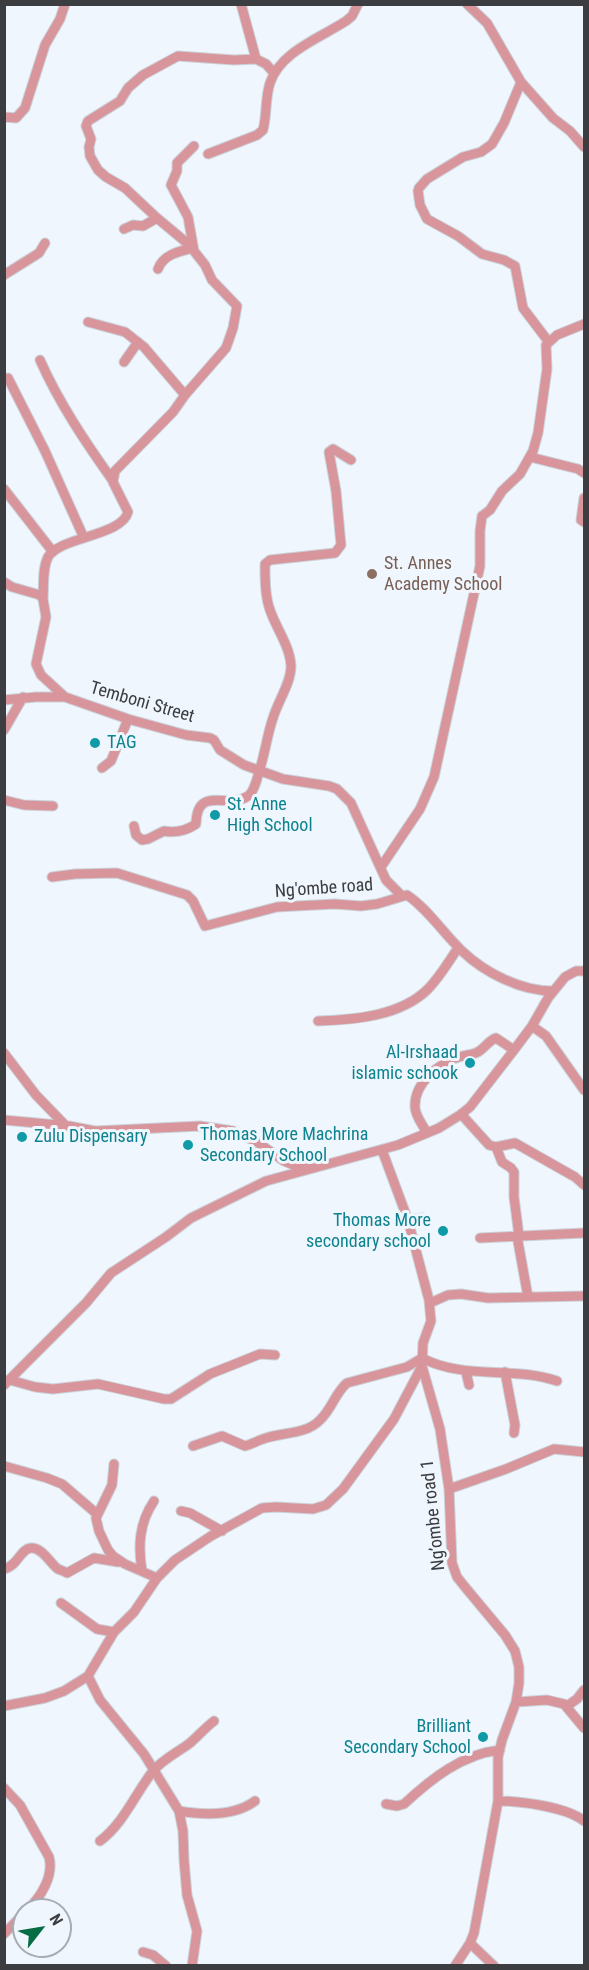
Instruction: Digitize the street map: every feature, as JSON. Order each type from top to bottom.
[{"type":"street","points":[[4,117],[15,118],[24,111],[45,45],[60,19],[65,4]]},
{"type":"street","points":[[240,4],[256,59]]},
{"type":"street","points":[[207,154],[257,135],[263,130],[269,86],[274,73],[292,54],[350,17],[358,4]]},
{"type":"street","points":[[467,4],[487,23],[520,82],[553,118],[585,147]]},
{"type":"street","points":[[113,482],[115,471],[173,412],[226,348],[237,307],[212,280],[206,265],[193,248],[125,188],[106,177],[93,163],[89,151],[91,139],[86,126],[88,121],[120,100],[128,88],[143,75],[173,58],[183,56],[210,60],[256,59],[266,64],[274,73]]},
{"type":"street","points":[[520,82],[504,123],[492,144],[481,152],[463,157],[427,178],[418,191],[420,205],[426,219],[458,236],[482,254],[504,260],[515,266],[523,308],[548,341]]},
{"type":"street","points":[[193,248],[188,217],[171,185],[177,171],[176,165],[194,146]]},
{"type":"street","points":[[124,228],[133,225],[141,227],[157,218]]},
{"type":"street","points":[[4,275],[39,253],[45,243]]},
{"type":"street","points":[[158,269],[162,260],[193,248]]},
{"type":"street","points":[[88,322],[125,332],[138,342],[185,395]]},
{"type":"street","points":[[381,867],[420,809],[434,777],[480,566],[482,516],[490,510],[502,491],[520,474],[530,457],[538,433],[548,369],[545,353],[548,341],[585,324]]},
{"type":"street","points":[[124,362],[138,342]]},
{"type":"street","points":[[40,360],[84,441],[113,482],[128,512],[122,522],[53,552],[46,563],[43,599],[46,617],[36,664],[41,675],[65,698]]},
{"type":"street","points":[[8,378],[45,451],[84,538]]},
{"type":"street","points":[[134,826],[136,834],[144,840],[164,831],[171,833],[189,828],[196,824],[196,812],[201,805],[207,802],[248,796],[252,792],[291,666],[289,653],[269,608],[265,585],[265,564],[270,560],[335,553],[339,549],[341,545],[336,491],[329,452],[333,449],[351,460]]},
{"type":"street","points":[[530,457],[578,469],[585,473]]},
{"type":"street","points":[[4,489],[53,552]]},
{"type":"street","points":[[585,498],[581,520],[585,522]]},
{"type":"street","points":[[4,582],[12,587],[39,595],[43,599]]},
{"type":"street","points":[[4,730],[23,697]]},
{"type":"street","name":"Temboni Street","points":[[4,700],[23,697],[65,698],[186,735],[210,738],[220,750],[232,758],[283,779],[329,786],[344,795],[357,814],[386,880],[401,895]]},
{"type":"street","points":[[102,768],[111,761],[129,719]]},
{"type":"street","points":[[4,800],[24,805],[53,806]]},
{"type":"street","name":"Ng'ombe road","points":[[52,877],[117,873],[187,895],[194,901],[205,926],[277,907],[335,904],[361,906],[377,904],[401,895]]},
{"type":"street","points":[[401,895],[407,895],[412,899],[458,948],[494,974],[529,988],[553,991]]},
{"type":"street","points":[[318,1022],[385,1013],[410,1002],[435,982],[458,948]]},
{"type":"street","points":[[7,1382],[86,1303],[111,1273],[199,1213],[266,1181],[382,1150],[427,1133],[462,1114],[470,1107],[532,1026],[553,991],[565,977],[576,971],[584,970]]},
{"type":"street","points":[[532,1026],[546,1036],[585,1090]]},
{"type":"street","points":[[427,1133],[415,1110],[415,1105],[420,1090],[432,1072],[459,1057],[478,1052],[490,1040],[496,1038],[514,1050]]},
{"type":"street","points":[[4,1053],[36,1095],[66,1126]]},
{"type":"street","points":[[462,1114],[489,1145],[496,1147],[515,1143],[585,1185]]},
{"type":"street","points":[[4,1120],[95,1131],[200,1126],[233,1131],[257,1142],[284,1161],[296,1166],[317,1166]]},
{"type":"street","points":[[496,1147],[502,1162],[514,1172],[518,1236],[528,1298]]},
{"type":"street","name":"Ng’ombe road 1","points":[[382,1150],[408,1220],[429,1303],[431,1321],[423,1343],[422,1362],[440,1429],[448,1489],[452,1563],[457,1577],[505,1635],[515,1651],[519,1675],[516,1702],[500,1750],[498,1801],[474,1933],[455,1965]]},
{"type":"street","points":[[408,1220],[422,1218]]},
{"type":"street","points":[[480,1238],[585,1233]]},
{"type":"street","points":[[429,1303],[448,1295],[461,1294],[488,1298],[585,1296]]},
{"type":"street","points":[[7,1382],[53,1389],[98,1384],[171,1399],[210,1374],[260,1354],[275,1355]]},
{"type":"street","points":[[4,1706],[45,1698],[64,1691],[88,1676],[114,1632],[134,1612],[157,1578],[193,1548],[262,1508],[313,1509],[326,1505],[343,1489],[394,1419],[422,1362]]},
{"type":"street","points":[[194,1446],[222,1436],[245,1446],[262,1439],[292,1433],[318,1423],[340,1389],[347,1383],[422,1362],[466,1372],[539,1375],[556,1381]]},
{"type":"street","points":[[466,1372],[470,1385]]},
{"type":"street","points":[[505,1372],[515,1425],[514,1433]]},
{"type":"street","points":[[448,1489],[554,1449],[585,1452]]},
{"type":"street","points":[[114,1464],[112,1485],[97,1514],[96,1522],[108,1550],[124,1564]]},
{"type":"street","points":[[4,1466],[55,1480],[73,1492],[97,1514]]},
{"type":"street","points":[[142,1571],[138,1550],[140,1537],[145,1517],[154,1501]]},
{"type":"street","points":[[181,1511],[190,1513],[222,1531]]},
{"type":"street","points":[[4,1569],[15,1564],[27,1549],[31,1548],[37,1549],[57,1568],[67,1573],[94,1558],[124,1564],[157,1578]]},
{"type":"street","points":[[62,1603],[97,1629],[114,1632]]},
{"type":"street","points":[[88,1676],[100,1700],[154,1769],[179,1811],[183,1831],[187,1895],[197,1931],[192,1965]]},
{"type":"street","points":[[567,1706],[585,1690]]},
{"type":"street","points":[[516,1702],[557,1701],[567,1706],[585,1728]]},
{"type":"street","points":[[100,1841],[112,1831],[125,1814],[154,1769],[214,1721]]},
{"type":"street","points":[[386,1804],[398,1806],[404,1804],[462,1760],[487,1751],[500,1750]]},
{"type":"street","points":[[6,1793],[20,1805],[49,1857],[51,1873],[37,1898]]},
{"type":"street","points":[[179,1811],[200,1815],[225,1812],[248,1806],[255,1801]]},
{"type":"street","points":[[498,1801],[518,1801],[574,1814],[585,1821]]},
{"type":"street","points":[[470,1943],[494,1965]]},
{"type":"street","points":[[143,1952],[153,1955],[166,1965]]},
{"type":"place","name":"St. Annes Academy School","points":[[372,574]]},
{"type":"place","name":"TAG","points":[[95,743]]},
{"type":"place","name":"St. Anne High School","points":[[215,815]]},
{"type":"place","name":"Al-Irshaad islamic schook","points":[[470,1063]]},
{"type":"place","name":"Zulu Dispensary","points":[[22,1137]]},
{"type":"place","name":"Thomas More Machrina Secondary School","points":[[188,1145]]},
{"type":"place","name":"Thomas More secondary school","points":[[443,1231]]},
{"type":"place","name":"Brilliant Secondary School","points":[[483,1737]]}]
